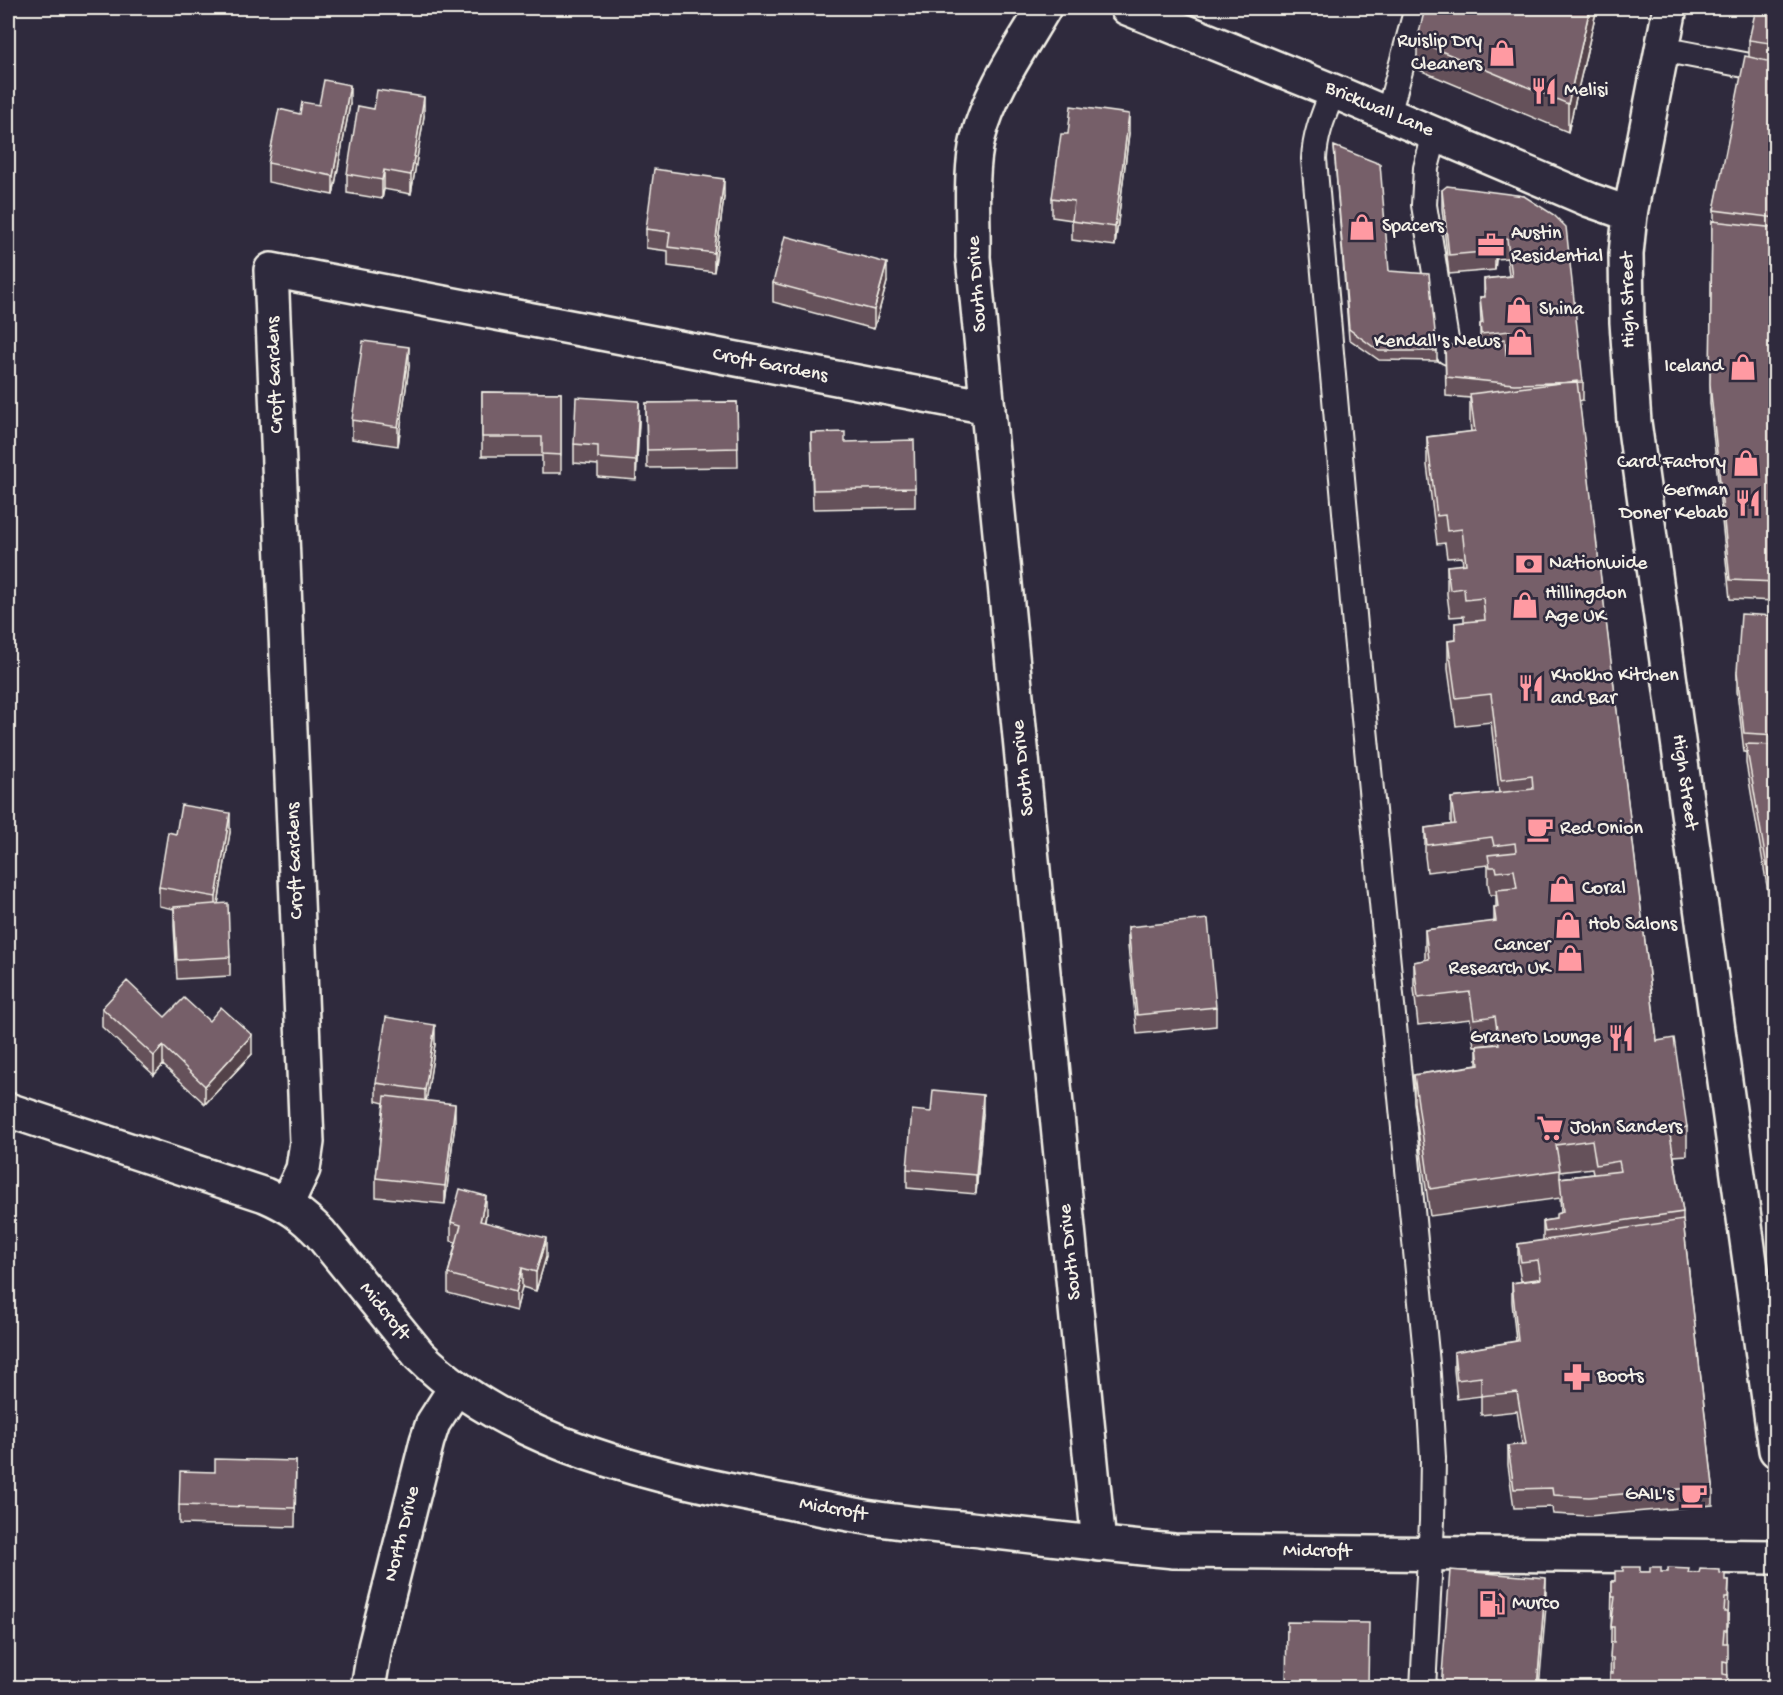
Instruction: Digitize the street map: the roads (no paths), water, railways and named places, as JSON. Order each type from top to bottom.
[{"type":"street","name":"South Drive","points":[[1044,8],[999,84],[986,112],[978,139],[974,164],[974,257],[1099,1544]]},
{"type":"street","name":"Brickwall Lane","points":[[1127,8],[1333,91],[1590,200],[1630,214]]},
{"type":"street","name":"High Street","points":[[1670,8],[1630,214],[1626,254],[1627,322],[1634,422],[1776,1450]]},
{"type":"street","name":"Croft Gardens","points":[[286,1205],[303,1169],[308,1142],[271,270],[988,407]]},
{"type":"street","name":"Midcroft","points":[[8,1110],[265,1195],[286,1205],[303,1216],[320,1233],[419,1355],[456,1387],[521,1426],[558,1442],[618,1462],[722,1490],[872,1518],[1174,1551],[1776,1557]]},
{"type":"street","name":"North Drive","points":[[368,1688],[375,1647],[426,1441],[433,1423],[456,1387]]},
{"type":"lane","points":[[1388,114],[1417,8]]},
{"type":"lane","points":[[1662,49],[1776,71]]},
{"type":"lane","points":[[1333,91],[1319,126],[1314,159],[1356,637],[1428,1374],[1433,1458],[1423,1688]]},
{"type":"lane","points":[[1435,134],[1426,168],[1424,206],[1448,352]]},
{"type":"place","name":"Ruislip Dry Cleaners","points":[[1502,53]]},
{"type":"place","name":"Melisi","points":[[1544,91]]},
{"type":"place","name":"Spacers","points":[[1362,227]]},
{"type":"place","name":"Austin Residential","points":[[1491,245]]},
{"type":"place","name":"Shina","points":[[1519,310]]},
{"type":"place","name":"Kendall's News","points":[[1520,342]]},
{"type":"place","name":"Iceland","points":[[1743,367]]},
{"type":"place","name":"Card Factory","points":[[1746,463]]},
{"type":"place","name":"German Doner Kebab","points":[[1748,503]]},
{"type":"place","name":"Nationwide","points":[[1529,564]]},
{"type":"place","name":"Hillingdon Age UK","points":[[1525,605]]},
{"type":"place","name":"Khokho Kitchen and Bar","points":[[1531,688]]},
{"type":"place","name":"Red Onion","points":[[1540,829]]},
{"type":"place","name":"Coral","points":[[1562,889]]},
{"type":"place","name":"Hob Salons","points":[[1568,925]]},
{"type":"place","name":"Cancer Research UK","points":[[1570,958]]},
{"type":"place","name":"Granero Lounge","points":[[1621,1038]]},
{"type":"place","name":"John Sanders","points":[[1550,1128]]},
{"type":"place","name":"Boots","points":[[1577,1377]]},
{"type":"place","name":"GAIL's","points":[[1694,1495]]},
{"type":"place","name":"Murco","points":[[1492,1604]]}]
